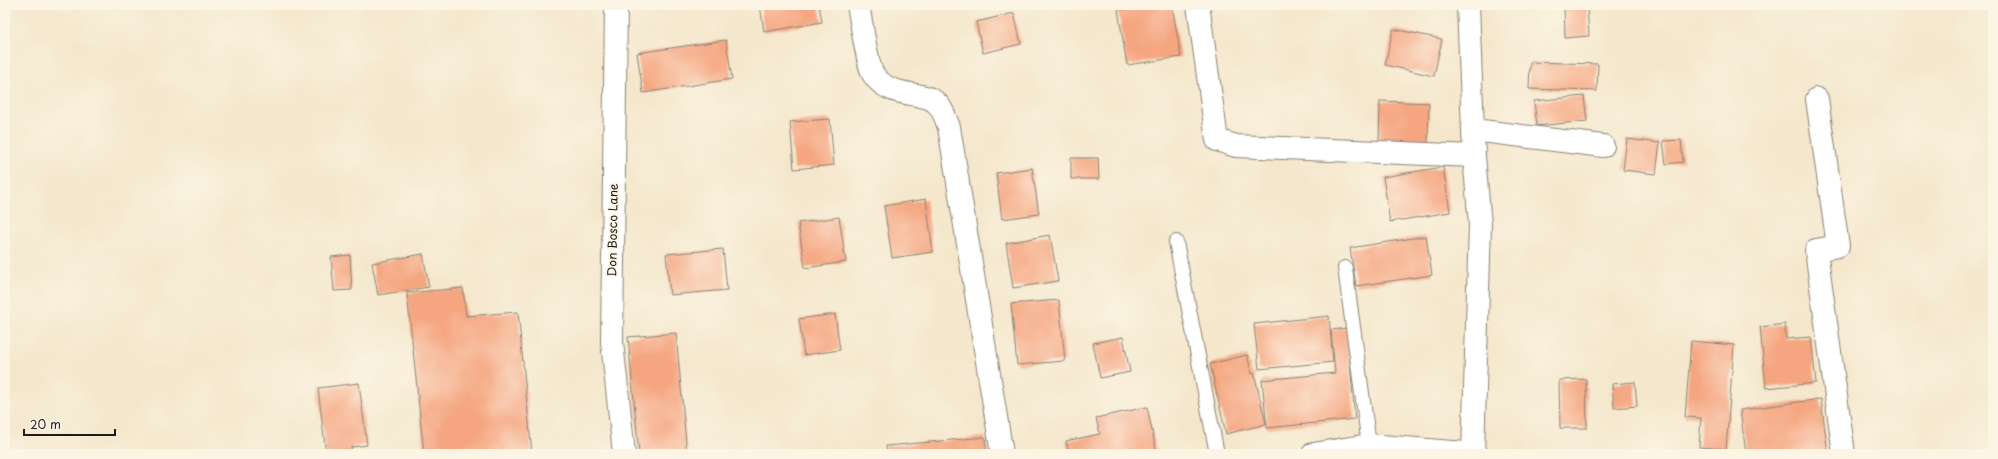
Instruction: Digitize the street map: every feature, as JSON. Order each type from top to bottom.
[{"type":"street","name":"Don Bosco Lane","points":[[616,5],[612,342],[624,454]]},
{"type":"street","points":[[858,5],[872,73],[882,85],[899,92],[925,96],[940,106],[949,126],[1002,454]]},
{"type":"street","points":[[1198,5],[1217,140],[1236,146],[1251,147],[1474,156]]},
{"type":"street","points":[[1312,454],[1369,445],[1474,454],[1480,225],[1474,156],[1468,5]]},
{"type":"street","points":[[1817,99],[1838,246],[1816,250],[1844,454]]},
{"type":"street","points":[[1474,130],[1603,146]]},
{"type":"lane","points":[[1176,242],[1217,454]]},
{"type":"lane","points":[[1345,268],[1369,445]]},
{"type":"building","points":[[760,5],[819,5],[822,22],[764,32]]},
{"type":"building","points":[[1149,5],[1172,5],[1181,57],[1127,65],[1118,10]]},
{"type":"building","points":[[1564,5],[1587,5],[1589,36],[1565,38]]},
{"type":"building","points":[[1014,13],[1021,44],[983,53],[976,22]]},
{"type":"building","points":[[1393,29],[1442,39],[1434,76],[1385,65]]},
{"type":"building","points":[[726,40],[732,79],[643,93],[637,53]]},
{"type":"building","points":[[1530,62],[1598,64],[1597,91],[1529,89]]},
{"type":"building","points":[[1584,96],[1587,121],[1537,126],[1534,101]]},
{"type":"building","points":[[1380,101],[1429,103],[1428,144],[1379,142]]},
{"type":"building","points":[[830,119],[834,165],[794,169],[790,122]]},
{"type":"building","points":[[1627,139],[1660,143],[1656,174],[1623,170]]},
{"type":"building","points":[[1681,140],[1683,162],[1666,164],[1663,141]]},
{"type":"building","points":[[1071,158],[1098,158],[1099,179],[1071,179]]},
{"type":"building","points":[[1443,167],[1450,212],[1390,222],[1383,177]]},
{"type":"building","points":[[1032,168],[1039,214],[1002,219],[996,173]]},
{"type":"building","points":[[926,199],[933,252],[892,258],[884,206]]},
{"type":"building","points":[[839,217],[846,262],[805,268],[798,223]]},
{"type":"building","points":[[1050,235],[1058,281],[1013,288],[1006,243]]},
{"type":"building","points":[[1426,236],[1432,275],[1356,286],[1350,248]]},
{"type":"building","points":[[723,249],[727,290],[670,295],[666,254]]},
{"type":"building","points":[[423,254],[429,287],[378,295],[372,263]]},
{"type":"building","points":[[350,255],[352,290],[334,291],[331,257]]},
{"type":"building","points":[[463,288],[466,316],[518,312],[532,454],[424,454],[407,293]]},
{"type":"building","points":[[1059,300],[1065,361],[1017,365],[1011,304]]},
{"type":"building","points":[[835,314],[840,350],[804,355],[799,319]]},
{"type":"building","points":[[1329,316],[1333,362],[1259,369],[1254,324]]},
{"type":"building","points":[[1785,324],[1786,339],[1811,337],[1816,383],[1766,388],[1760,327]]},
{"type":"building","points":[[1347,328],[1355,419],[1267,428],[1262,380],[1335,373],[1331,330]]},
{"type":"building","points":[[676,333],[687,454],[639,454],[628,337]]},
{"type":"building","points":[[1123,337],[1130,372],[1100,378],[1093,343]]},
{"type":"building","points":[[1691,341],[1734,345],[1726,449],[1699,447],[1701,418],[1685,417]]},
{"type":"building","points":[[1247,355],[1252,374],[1254,373],[1266,424],[1226,434],[1210,364]]},
{"type":"building","points":[[1586,379],[1587,428],[1560,428],[1559,380]]},
{"type":"building","points":[[1635,382],[1637,406],[1614,408],[1612,384]]},
{"type":"building","points":[[359,383],[367,445],[351,447],[352,454],[326,454],[318,388]]},
{"type":"building","points":[[1821,399],[1828,454],[1746,454],[1740,410]]},
{"type":"building","points":[[1147,407],[1157,454],[1069,454],[1066,441],[1100,434],[1096,418]]},
{"type":"building","points":[[985,437],[987,454],[887,454],[886,446]]}]
